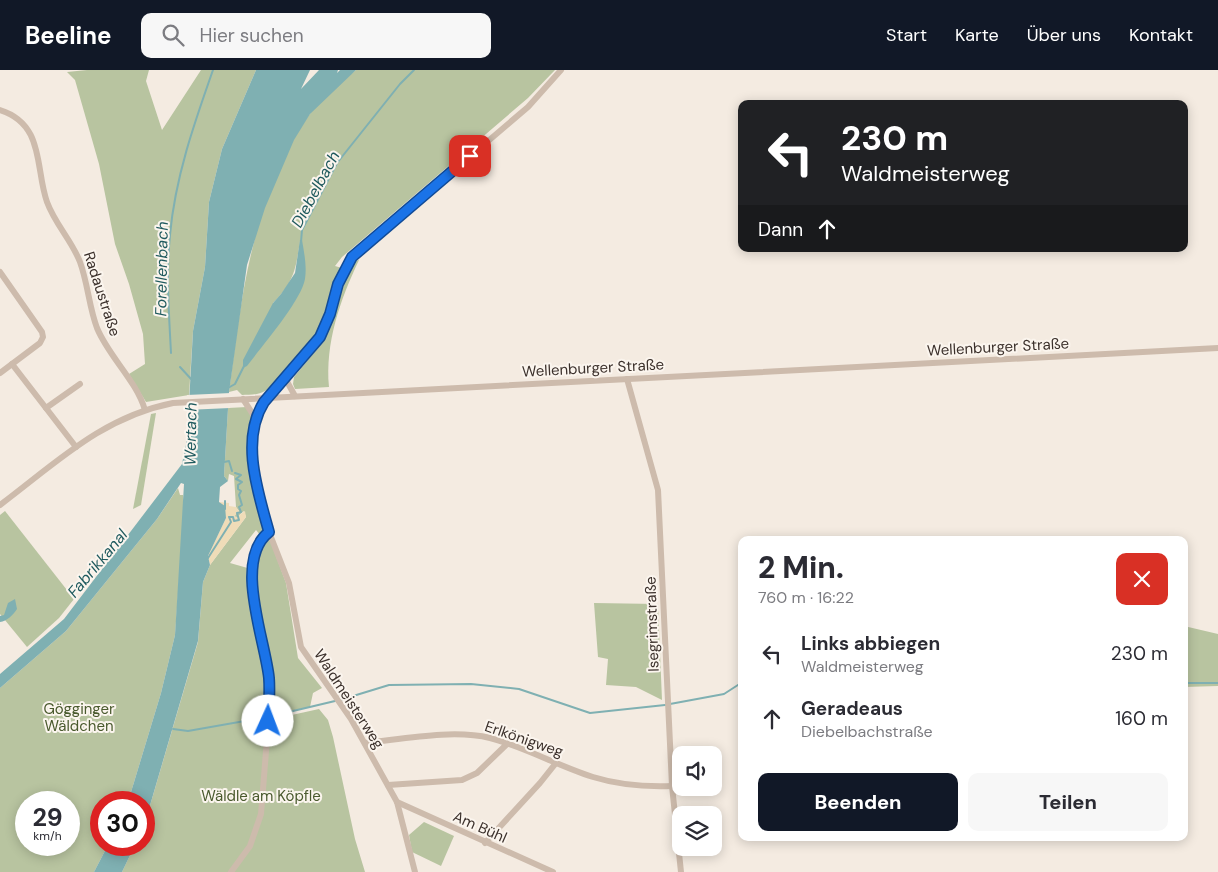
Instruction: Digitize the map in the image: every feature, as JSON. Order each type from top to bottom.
[{"type":"street","name":"Waldmeisterweg","points":[[415,872],[398,802],[365,743],[301,647],[289,583],[269,532],[257,486],[252,452],[256,419],[267,398],[320,337],[330,314],[338,284],[352,257],[528,107],[561,70]]},
{"type":"street","name":"Radaustraße","points":[[0,110],[16,118],[31,135],[40,161],[47,200],[80,261],[97,327],[107,348],[140,397],[144,410]]},
{"type":"street","points":[[0,272],[42,332],[43,337],[40,343],[0,373]]},
{"type":"street","name":"Wellenburger Straße","points":[[0,505],[108,425],[144,410],[181,402],[1218,348]]},
{"type":"street","points":[[12,364],[76,447]]},
{"type":"street","points":[[285,378],[295,396]]},
{"type":"street","name":"Isegrimstraße","points":[[627,379],[658,490],[672,786]]},
{"type":"street","points":[[46,408],[80,384]]},
{"type":"street","points":[[243,399],[256,419]]},
{"type":"street","points":[[231,872],[250,846],[261,814],[269,717],[269,679],[251,570],[255,549],[259,540],[269,532]]},
{"type":"street","name":"Erlkönigweg","points":[[365,743],[456,735],[490,738],[608,781],[627,784],[672,786]]},
{"type":"street","points":[[388,785],[462,780],[471,777],[507,744]]},
{"type":"street","points":[[486,843],[540,783],[556,762]]},
{"type":"street","name":"Isegrimstraße","points":[[673,796],[680,872]]},
{"type":"street","name":"Am Bühl","points":[[398,802],[553,872]]},
{"type":"green space","points":[[87,70],[149,70],[146,81],[162,130],[201,70],[256,70],[222,149],[209,202],[205,267],[193,331],[189,395],[146,402],[129,374],[145,364],[143,334],[115,244],[99,164],[75,80],[67,72]]},
{"type":"green space","points":[[356,70],[555,70],[528,98],[342,257],[335,266],[342,268],[321,327],[304,352],[279,380],[265,391],[256,394],[242,395],[237,390],[229,392],[245,284],[262,213],[275,179],[290,146],[309,115],[337,85]],"holes":[[[300,240],[293,304],[273,303],[290,281],[297,259]]]},
{"type":"green space","points":[[359,260],[335,322],[329,354],[329,387],[295,389],[293,384],[294,377],[322,343],[349,270],[354,261]]},
{"type":"green space","name":"Wäldle am Köpfle","points":[[247,407],[254,418],[250,453],[265,531],[260,535],[256,530],[230,563],[251,569],[258,545],[269,537],[286,583],[298,658],[322,688],[313,693],[310,707],[269,715],[264,718],[269,720],[319,709],[328,720],[355,839],[365,872],[122,872],[130,856],[155,856],[154,791],[198,642],[203,582],[210,565],[246,517],[244,511],[237,517],[233,516],[239,511],[236,507],[234,476],[229,474],[228,481],[224,476],[228,408]]},
{"type":"green space","points":[[156,413],[141,505],[133,509],[151,414]]},
{"type":"green space","name":"Gögginger Wäldchen","points":[[178,488],[180,495],[183,495],[184,511],[175,635],[161,693],[131,791],[90,791],[90,856],[102,856],[94,872],[0,872],[0,688],[66,631],[157,519]]},
{"type":"green space","points":[[5,511],[74,599],[59,618],[27,647],[0,614],[0,515]]},
{"type":"green space","points":[[594,603],[658,604],[662,700],[636,687],[606,685],[608,659],[598,657]]},
{"type":"green space","points":[[1188,627],[1218,634],[1218,686],[1188,687]]},
{"type":"green space","points":[[424,822],[454,836],[441,866],[412,852],[409,835]]},
{"type":"sand","points":[[219,502],[229,503],[229,506],[236,507],[239,511],[234,517],[245,511],[246,517],[210,565],[208,556],[226,518]]},
{"type":"water","name":"Wertach","points":[[256,70],[310,70],[301,89],[319,70],[338,70],[337,73],[340,70],[356,70],[310,114],[294,140],[265,208],[247,265],[229,392],[224,476],[228,481],[220,487],[219,502],[225,506],[226,518],[208,556],[210,565],[203,582],[198,641],[154,791],[131,791],[161,693],[175,635],[184,484],[181,483],[157,519],[66,631],[0,688],[0,674],[64,619],[182,464],[187,439],[193,331],[205,267],[209,202],[222,149]]},
{"type":"water","points":[[300,240],[302,240],[306,274],[302,288],[280,323],[247,366],[243,368],[243,360],[273,303],[295,273]]},
{"type":"water","points":[[15,599],[17,609],[10,617],[0,622],[0,616],[4,615],[8,603]]},
{"type":"water","points":[[102,856],[130,856],[122,872],[94,872]]},
{"type":"pier","points":[[231,393],[230,408],[186,410],[187,395]]},
{"type":"waterway","name":"Forellenbach","points":[[171,353],[168,265],[176,193],[186,151],[213,70]]},
{"type":"waterway","name":"Diebelbach","points":[[301,242],[302,230],[337,163],[400,84],[414,70]]},
{"type":"waterway","name":"Diebelbach","points":[[228,388],[235,384],[244,366]]},
{"type":"waterway","name":"Forellenbach","points":[[180,367],[192,380]]},
{"type":"waterway","points":[[224,462],[229,461],[232,471]]},
{"type":"waterway","points":[[208,558],[231,522],[229,517],[233,517],[234,521],[239,520],[237,513],[241,512],[239,507],[242,505],[239,495],[241,491],[238,489],[238,485],[242,482],[236,479],[241,475],[235,473]]},
{"type":"waterway","points":[[225,501],[225,509]]},
{"type":"waterway","points":[[1188,683],[1218,683]]},
{"type":"waterway","points":[[340,700],[389,685],[471,684],[519,689],[590,713],[665,705]]},
{"type":"waterway","points":[[670,704],[724,694],[738,685]]},
{"type":"waterway","points":[[272,716],[335,701]]},
{"type":"waterway","points":[[173,729],[188,731],[267,717]]},
{"type":"route","points":[[268,721],[269,679],[251,570],[255,549],[259,540],[269,532],[257,486],[252,452],[256,419],[264,402],[320,337],[330,314],[338,284],[352,257],[470,156]]},
{"type":"water label","name":"Fabrikkanal","points":[[97,563]]}]
